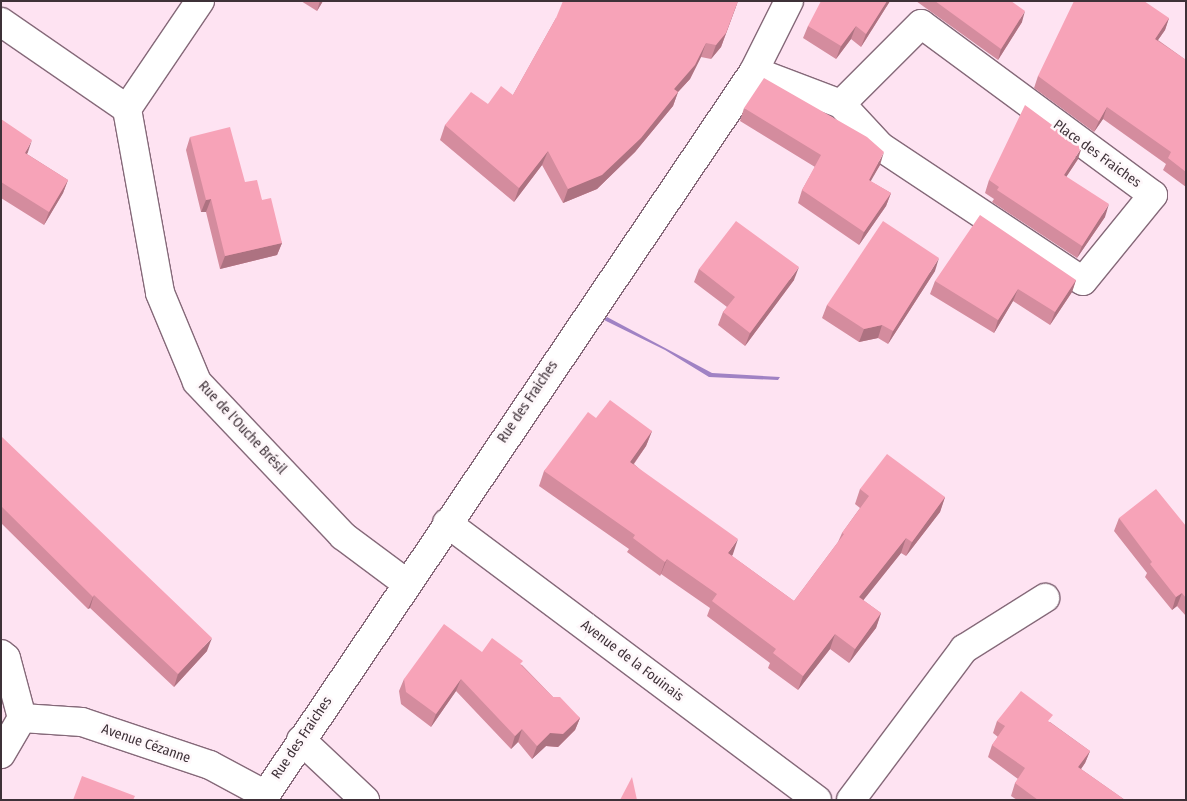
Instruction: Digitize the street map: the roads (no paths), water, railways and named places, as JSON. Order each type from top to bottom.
[{"type":"street","points":[[1,22],[127,110],[200,1]]},
{"type":"street","name":"Rue des Fraiches","points":[[263,797],[754,71],[789,1]]},
{"type":"street","name":"Place des Fraiches","points":[[754,71],[841,104],[881,147],[1083,281],[1154,195],[921,24],[841,104]]},
{"type":"street","name":"Rue de l'Ouche Brésil","points":[[127,110],[160,293],[197,382],[343,536],[406,583]]},
{"type":"street","name":"Avenue de la Fouinais","points":[[447,523],[817,800]]},
{"type":"street","points":[[851,800],[964,649],[1045,598]]},
{"type":"street","points":[[1,654],[6,658],[22,718],[1,754]]},
{"type":"street","name":"Avenue Cézanne","points":[[22,718],[82,722],[210,765],[263,797]]},
{"type":"street","points":[[301,740],[365,800]]}]
